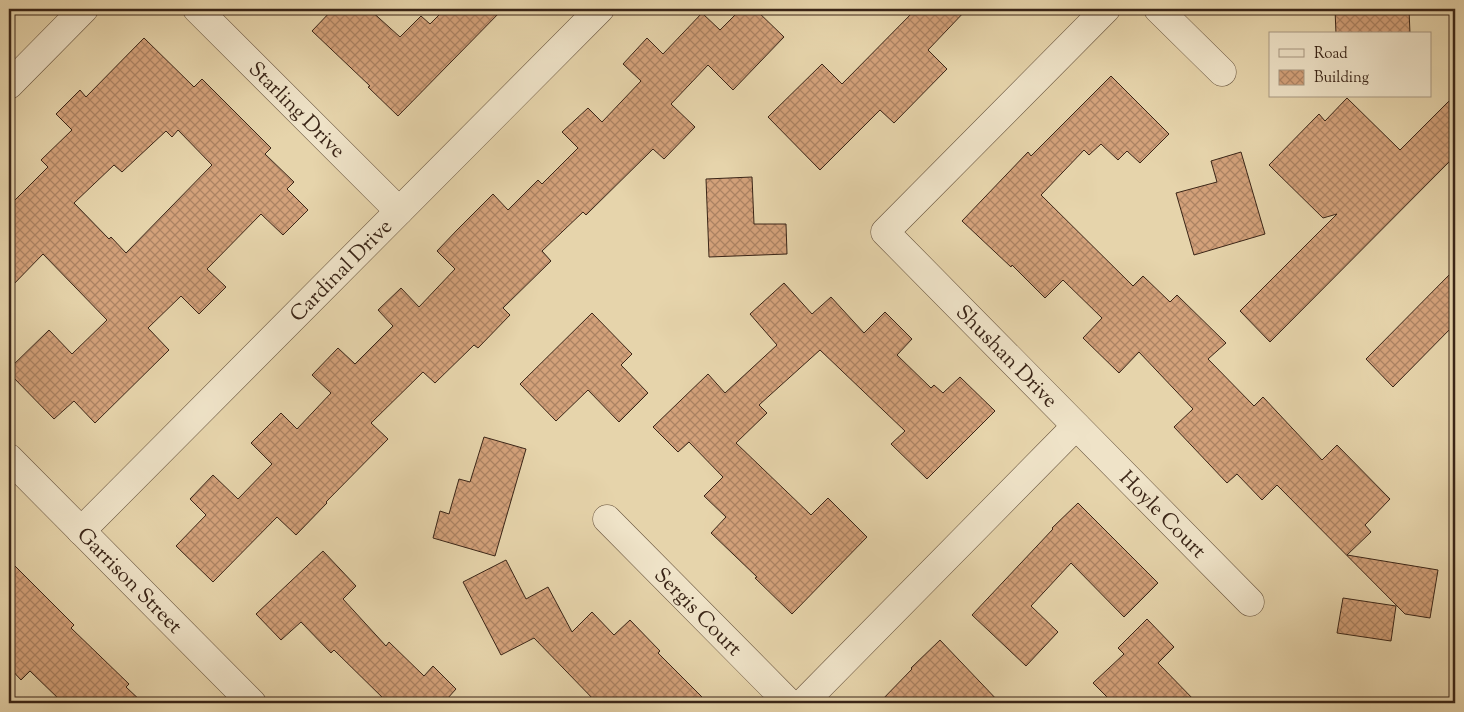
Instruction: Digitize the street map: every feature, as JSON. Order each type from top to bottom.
[{"type":"street","points":[[9,85],[84,9]]},
{"type":"street","name":"Starling Drive","points":[[197,9],[399,211]]},
{"type":"street","name":"Cardinal Drive","points":[[81,531],[600,9]]},
{"type":"street","name":"Shushan Drive","points":[[803,703],[1076,426],[885,232],[1106,9]]},
{"type":"street","points":[[1158,9],[1222,72]]},
{"type":"street","name":"Hoyle Court","points":[[1076,426],[1250,602]]},
{"type":"street","name":"Garrison Street","points":[[9,458],[252,703]]},
{"type":"street","name":"Sergis Court","points":[[608,519],[789,703]]},
{"type":"building","points":[[333,9],[369,9],[400,37],[421,16],[430,24],[445,9],[503,9],[398,116],[368,87],[370,86],[312,31]]},
{"type":"building","points":[[741,9],[755,9],[784,37],[733,90],[708,65],[671,104],[695,127],[664,159],[653,149],[586,215],[583,212],[542,251],[551,261],[503,308],[510,315],[478,348],[474,345],[435,383],[423,372],[371,423],[388,439],[296,535],[277,517],[213,582],[176,546],[206,515],[190,499],[213,475],[238,499],[272,464],[251,443],[281,413],[297,429],[331,393],[312,375],[338,348],[355,364],[393,326],[378,310],[401,288],[419,307],[455,269],[437,251],[493,194],[508,210],[538,180],[542,184],[578,148],[562,132],[588,108],[602,122],[641,81],[623,64],[647,38],[663,54],[702,13],[720,30]]},
{"type":"building","points":[[916,9],[967,9],[928,50],[947,69],[894,123],[880,110],[820,170],[768,117],[822,64],[842,84]]},
{"type":"building","points":[[1335,9],[1409,9],[1410,32],[1336,32]]},
{"type":"building","points":[[144,38],[194,87],[202,79],[271,148],[265,154],[294,182],[287,189],[308,210],[283,235],[261,214],[207,269],[226,287],[199,314],[181,296],[148,328],[169,350],[95,423],[74,401],[54,419],[9,373],[9,369],[49,330],[72,354],[107,320],[43,254],[9,289],[9,206],[48,167],[41,160],[72,130],[56,114],[80,90],[86,97]],"holes":[[[178,130],[212,165],[126,253],[111,237],[109,239],[74,203],[114,165],[122,172],[166,131],[172,137]]]},
{"type":"building","points":[[1111,76],[1169,134],[1140,163],[1127,151],[1118,160],[1101,144],[1089,155],[1084,150],[1041,195],[1133,286],[1143,276],[1170,302],[1177,295],[1226,343],[1208,359],[1254,406],[1263,397],[1322,460],[1337,445],[1390,499],[1365,525],[1371,532],[1347,555],[1438,570],[1430,618],[1405,614],[1277,485],[1262,500],[1237,474],[1227,483],[1174,427],[1193,409],[1139,352],[1119,373],[1083,338],[1102,318],[1063,280],[1045,298],[1012,265],[1011,267],[962,221],[1028,152],[1031,156]]},
{"type":"building","points":[[1455,95],[1455,156],[1270,342],[1240,311],[1337,214],[1323,218],[1269,165],[1319,114],[1325,121],[1347,98],[1400,150]]},
{"type":"building","points":[[1241,152],[1265,234],[1194,255],[1176,193],[1217,182],[1211,161]]},
{"type":"building","points":[[752,177],[754,224],[786,224],[787,254],[709,257],[706,179]]},
{"type":"building","points":[[1455,269],[1455,324],[1393,387],[1366,359]]},
{"type":"building","points":[[784,283],[812,314],[831,297],[864,333],[885,312],[912,339],[897,355],[931,388],[934,385],[943,393],[960,377],[995,411],[927,479],[891,444],[905,431],[820,350],[759,405],[767,413],[736,443],[811,515],[828,498],[867,537],[792,614],[711,533],[726,517],[704,496],[723,477],[689,442],[678,452],[653,427],[708,374],[725,393],[777,345],[750,314]]},
{"type":"building","points":[[592,313],[632,354],[621,365],[648,393],[619,422],[588,390],[556,421],[520,384]]},
{"type":"building","points":[[484,437],[526,449],[495,556],[433,538],[440,511],[449,514],[459,479],[470,482]]},
{"type":"building","points":[[1078,503],[1158,583],[1124,617],[1071,563],[1031,606],[1058,632],[1026,666],[972,615],[1052,528]]},
{"type":"building","points":[[323,551],[356,586],[343,599],[386,646],[389,642],[424,676],[433,666],[456,689],[447,699],[452,703],[388,703],[334,650],[331,653],[301,622],[281,640],[256,614]]},
{"type":"building","points":[[9,560],[74,625],[71,628],[129,684],[126,687],[143,703],[63,703],[30,671],[21,680],[9,667]]},
{"type":"building","points":[[506,560],[526,599],[548,587],[572,632],[592,612],[614,635],[630,620],[660,651],[658,653],[708,703],[597,703],[534,638],[501,655],[463,582]]},
{"type":"building","points":[[1343,598],[1396,606],[1391,641],[1337,633]]},
{"type":"building","points":[[1147,619],[1174,647],[1158,663],[1197,703],[1113,703],[1093,683],[1124,654],[1118,648]]},
{"type":"building","points":[[940,640],[1000,703],[879,703],[911,668]]}]
